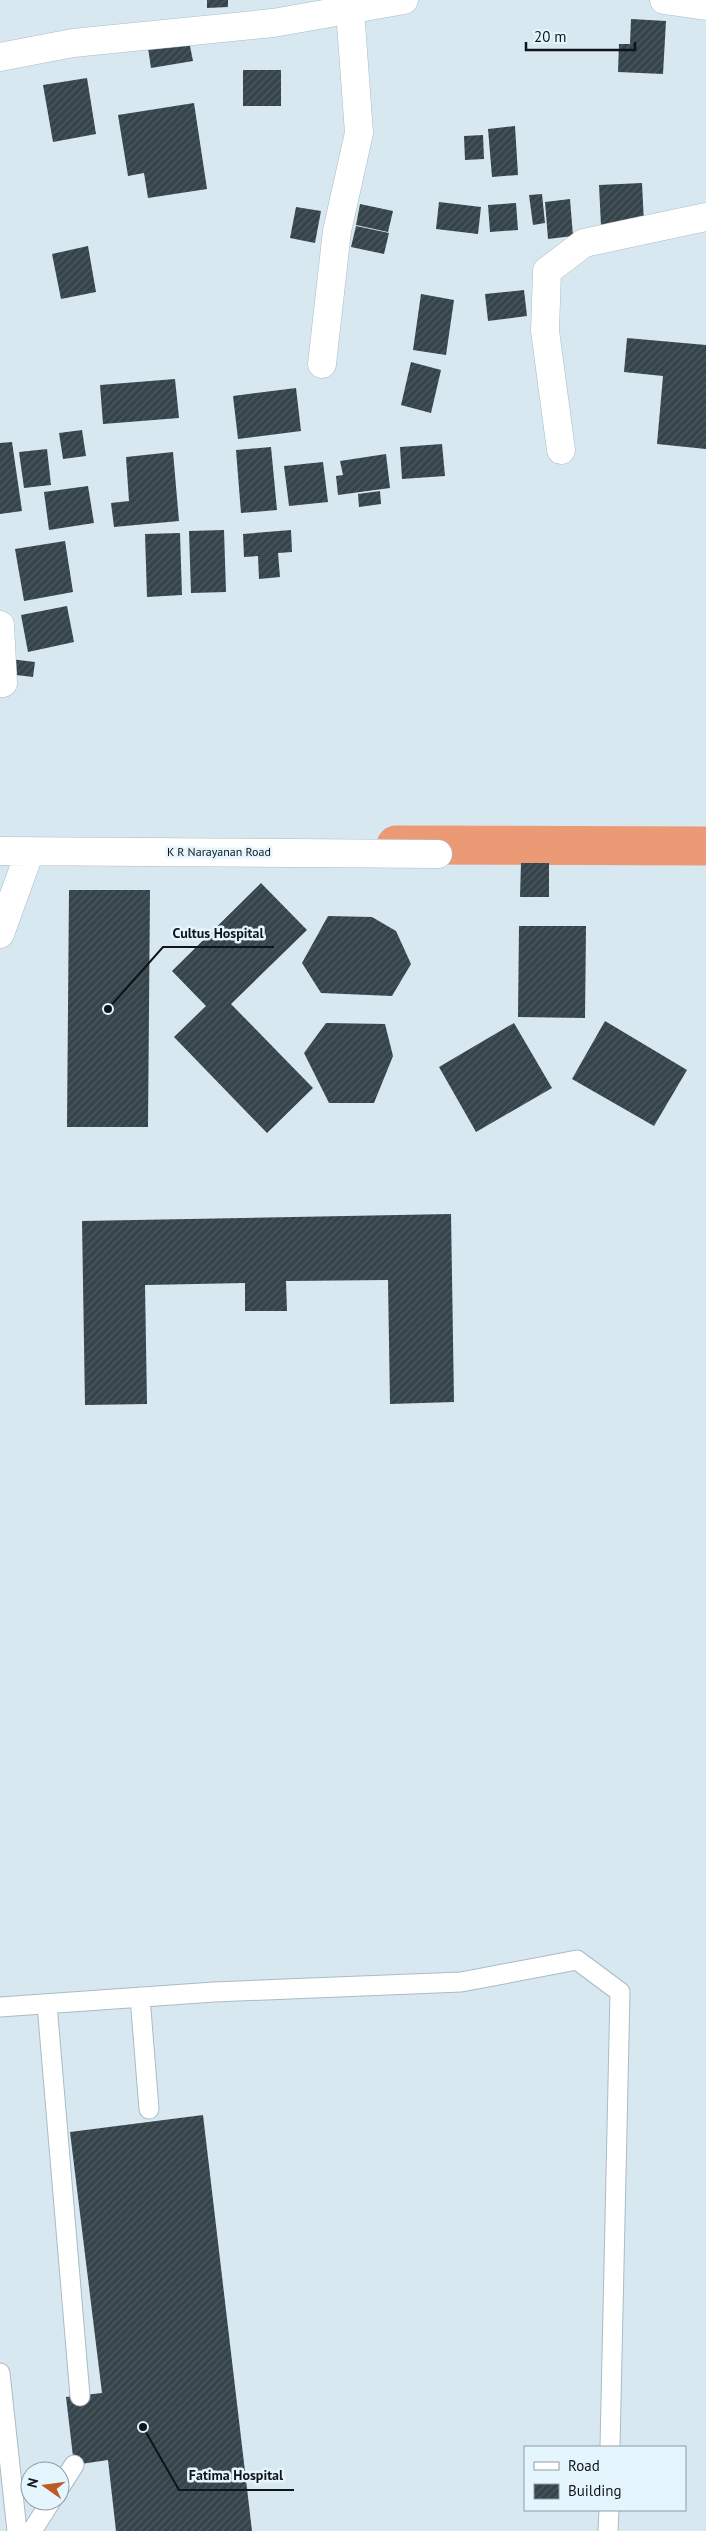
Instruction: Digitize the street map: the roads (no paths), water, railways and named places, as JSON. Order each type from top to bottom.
[{"type":"street","points":[[0,57],[73,43],[273,23],[358,6],[404,0]]},
{"type":"street","points":[[664,0],[706,6]]},
{"type":"street","points":[[322,364],[337,232],[359,133],[358,6]]},
{"type":"street","points":[[561,450],[545,331],[547,271],[584,243],[706,218]]},
{"type":"street","points":[[0,624],[2,683]]},
{"type":"street","name":"K R Narayanan Road","points":[[0,851],[438,854]]},
{"type":"street","points":[[0,934],[30,851]]},
{"type":"lane","points":[[0,2007],[140,1997],[461,1982],[577,1960],[620,1992],[610,2446]]},
{"type":"lane","points":[[140,1997],[149,2109]]},
{"type":"lane","points":[[47,2004],[80,2396]]},
{"type":"lane","points":[[0,2373],[17,2531]]},
{"type":"lane","points":[[70,2471],[74,2465]]},
{"type":"lane","points":[[32,2531],[45,2511]]},
{"type":"lane","points":[[608,2511],[608,2531]]},
{"type":"waterway","points":[[396,845],[706,846]]},
{"type":"place","name":"Cultus Hospital","points":[[108,1009]]},
{"type":"place","name":"Fatima Hospital","points":[[143,2427]]}]
